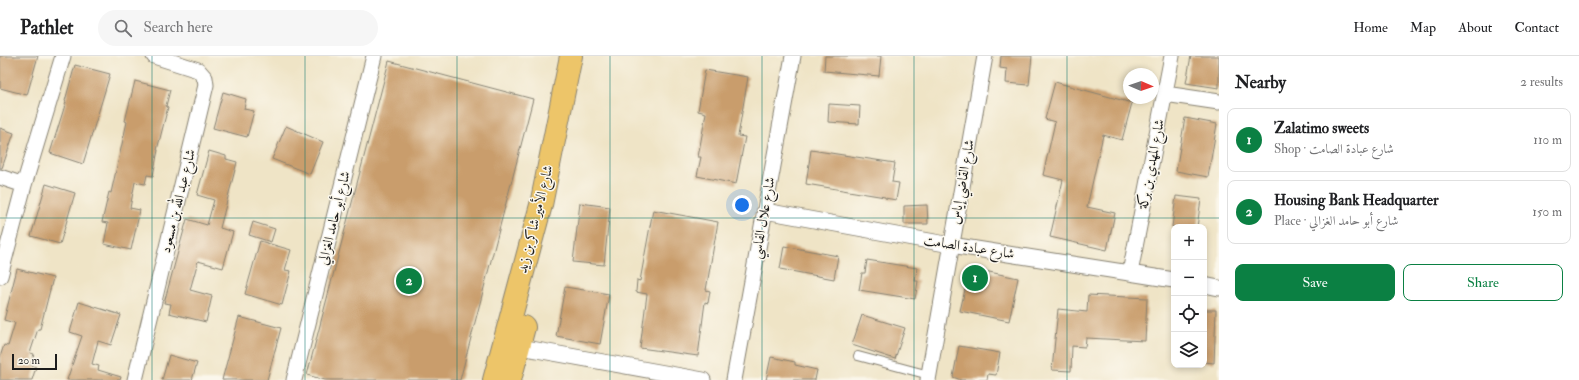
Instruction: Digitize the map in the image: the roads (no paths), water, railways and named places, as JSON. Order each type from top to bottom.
[{"type":"main road","name":"شارع الأمير شاكر بن زيد","points":[[510,380],[511,345],[541,205],[570,56]]},
{"type":"main road","name":"شارع الأمير شاكر بن زيد","points":[[494,380],[511,345],[554,207],[585,56]]},
{"type":"street","points":[[0,276],[24,185],[63,56]]},
{"type":"street","name":"شارع عبد الله بن مسعود","points":[[135,380],[206,85],[205,78],[198,70],[154,56]]},
{"type":"street","name":"شارع أبو حامد الغزالي","points":[[294,380],[374,56]]},
{"type":"street","name":"شارع علال الفاسي","points":[[734,380],[793,56]]},
{"type":"street","name":"شارع القاضي إياس","points":[[929,378],[985,56]]},
{"type":"street","name":"شارع المهدي بن بركة","points":[[1130,273],[1172,56]]},
{"type":"street","points":[[1165,94],[1219,102]]},
{"type":"street","points":[[0,177],[24,185]]},
{"type":"street","name":"شارع عبادة الصامت","points":[[765,211],[951,245],[1171,280]]},
{"type":"street","points":[[1207,286],[1219,288]]},
{"type":"street","points":[[511,345],[703,380]]},
{"type":"lane","points":[[858,356],[929,378]]},
{"type":"place","name":"Zalatimo sweets","points":[[975,278]]},
{"type":"place","name":"Housing Bank Headquarter","points":[[409,281]]}]
